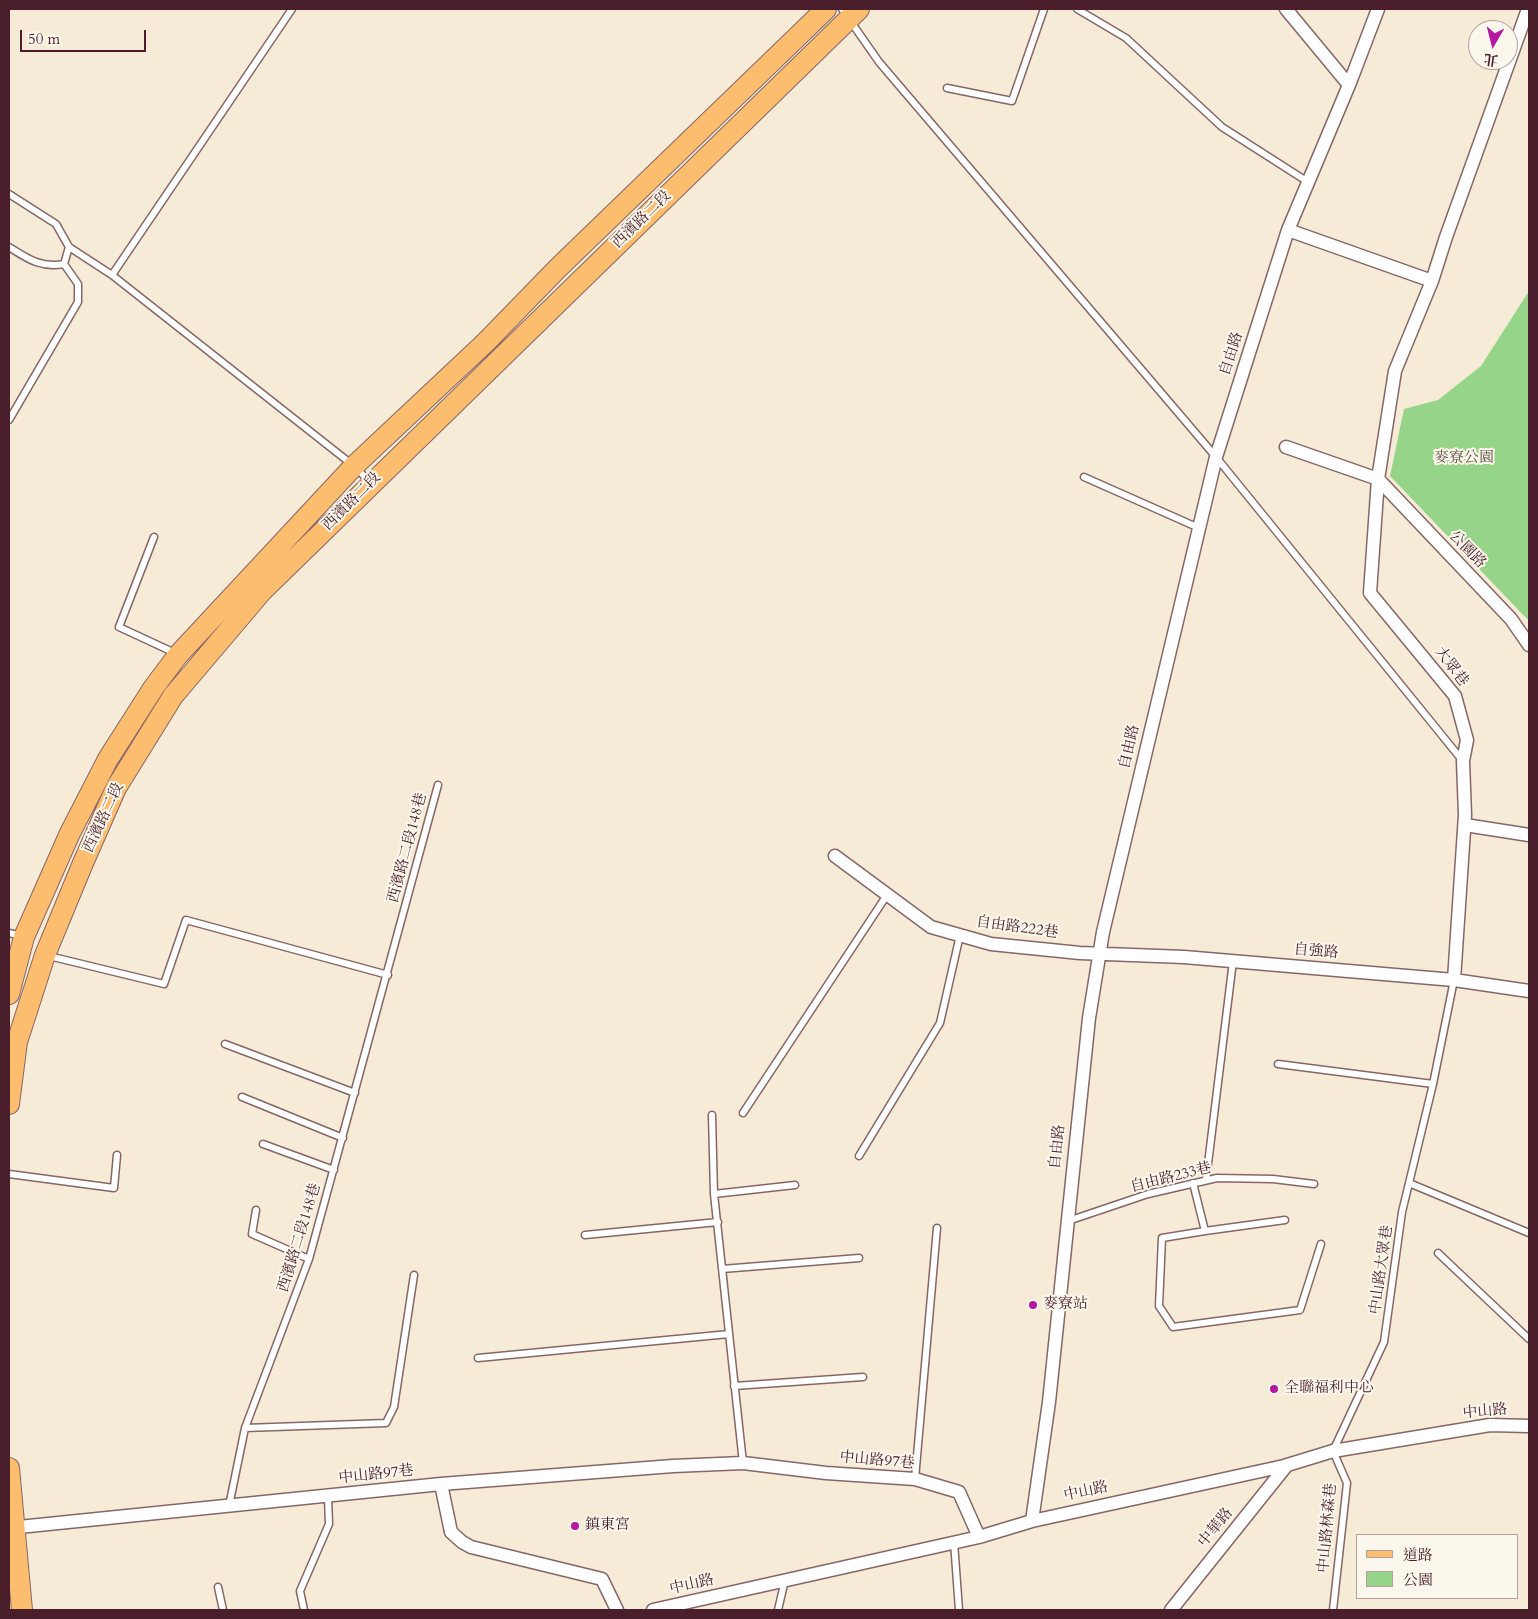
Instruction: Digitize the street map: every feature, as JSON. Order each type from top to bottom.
[{"type":"main road","name":"西濱路二段","points":[[9,994],[17,935],[108,758],[178,655],[354,466],[486,342],[566,261],[826,9]]},
{"type":"main road","name":"西濱路二段","points":[[9,1104],[17,1042],[45,955],[82,863],[116,788],[173,696],[263,590],[850,12]]},
{"type":"main road","points":[[9,1468],[12,1528],[22,1610]]},
{"type":"street","points":[[1286,9],[1349,85]]},
{"type":"street","name":"自由路","points":[[1032,1520],[1049,1402],[1089,1018],[1097,976],[1099,953],[1216,457],[1288,230],[1349,85],[1378,9]]},
{"type":"street","points":[[1286,447],[1378,479],[1395,371],[1432,281],[1528,9]]},
{"type":"street","points":[[1288,230],[1432,281]]},
{"type":"street","name":"公園路","points":[[1378,479],[1510,618],[1529,646]]},
{"type":"street","name":"大眾巷","points":[[1378,479],[1370,593],[1454,696],[1467,740],[1463,761],[1465,826],[1454,980]]},
{"type":"street","points":[[1465,826],[1529,835]]},
{"type":"street","name":"自由路222巷","points":[[835,856],[931,927],[991,944],[1099,953]]},
{"type":"street","name":"自強路","points":[[1099,953],[1175,956],[1454,980],[1529,991]]},
{"type":"street","name":"中山路","points":[[653,1610],[979,1537],[1032,1520],[1288,1465],[1333,1451],[1490,1425],[1529,1426]]},
{"type":"street","name":"中山路97巷","points":[[12,1528],[441,1484],[673,1466],[743,1463],[826,1473],[915,1479],[959,1492],[979,1537]]},
{"type":"street","name":"中華路","points":[[1170,1610],[1288,1465]]},
{"type":"street","points":[[441,1484],[451,1532],[462,1542],[471,1547],[602,1579],[617,1610]]},
{"type":"lane","points":[[112,275],[292,9]]},
{"type":"lane","points":[[947,88],[1012,101],[1044,9]]},
{"type":"lane","points":[[1077,9],[1126,38],[1222,127],[1308,182]]},
{"type":"lane","points":[[850,12],[886,70],[1216,457],[1463,761]]},
{"type":"lane","points":[[9,194],[56,224],[69,247],[112,275],[354,466],[371,484]]},
{"type":"lane","points":[[9,247],[31,261],[51,266],[64,264]]},
{"type":"lane","points":[[64,264],[69,247]]},
{"type":"lane","points":[[9,419],[78,302],[78,284],[64,264]]},
{"type":"lane","points":[[1084,477],[1199,528]]},
{"type":"lane","points":[[154,537],[118,627],[178,655]]},
{"type":"lane","name":"西濱路二段148巷","points":[[229,1507],[245,1428],[309,1259],[438,785]]},
{"type":"lane","points":[[743,1113],[887,895]]},
{"type":"lane","points":[[45,955],[164,984],[186,920],[388,974]]},
{"type":"lane","points":[[859,1156],[940,1023],[960,935]]},
{"type":"lane","points":[[1206,1180],[1233,961]]},
{"type":"lane","name":"中山路大眾巷","points":[[1333,1451],[1384,1342],[1402,1212],[1433,1084],[1454,980]]},
{"type":"lane","points":[[225,1044],[355,1093]]},
{"type":"lane","points":[[1278,1064],[1433,1084]]},
{"type":"lane","points":[[242,1097],[343,1138]]},
{"type":"lane","points":[[712,1115],[714,1194],[743,1463]]},
{"type":"lane","points":[[263,1144],[334,1170]]},
{"type":"lane","points":[[9,1174],[114,1188],[117,1155]]},
{"type":"lane","name":"自由路233巷","points":[[1067,1222],[1148,1194],[1217,1178],[1273,1179],[1314,1184]]},
{"type":"lane","points":[[1409,1183],[1529,1233]]},
{"type":"lane","points":[[1193,1184],[1205,1230]]},
{"type":"lane","points":[[714,1194],[795,1185]]},
{"type":"lane","points":[[256,1210],[252,1234],[309,1259]]},
{"type":"lane","points":[[1286,1220],[1205,1230],[1162,1238],[1159,1306],[1173,1327],[1300,1310],[1321,1244]]},
{"type":"lane","points":[[585,1235],[718,1222]]},
{"type":"lane","points":[[915,1479],[937,1228]]},
{"type":"lane","points":[[1438,1254],[1529,1339]]},
{"type":"lane","points":[[722,1269],[859,1258]]},
{"type":"lane","points":[[245,1428],[386,1423],[394,1407],[414,1275]]},
{"type":"lane","points":[[478,1358],[729,1334]]},
{"type":"lane","points":[[734,1386],[863,1377]]},
{"type":"lane","name":"中山路林森巷","points":[[1333,1451],[1347,1483],[1333,1610]]},
{"type":"lane","points":[[304,1610],[300,1591],[329,1524],[328,1497]]},
{"type":"lane","points":[[954,1542],[959,1610]]},
{"type":"lane","points":[[778,1610],[785,1580]]},
{"type":"lane","points":[[218,1587],[223,1610]]},
{"type":"green space","name":"麥寮公園","points":[[1529,291],[1529,621],[1390,476],[1404,409],[1438,400],[1481,366]]},
{"type":"place","name":"麥寮站","points":[[1033,1305]]},
{"type":"place","name":"全聯福利中心","points":[[1274,1389]]},
{"type":"place","name":"鎮東宮","points":[[575,1526]]}]
